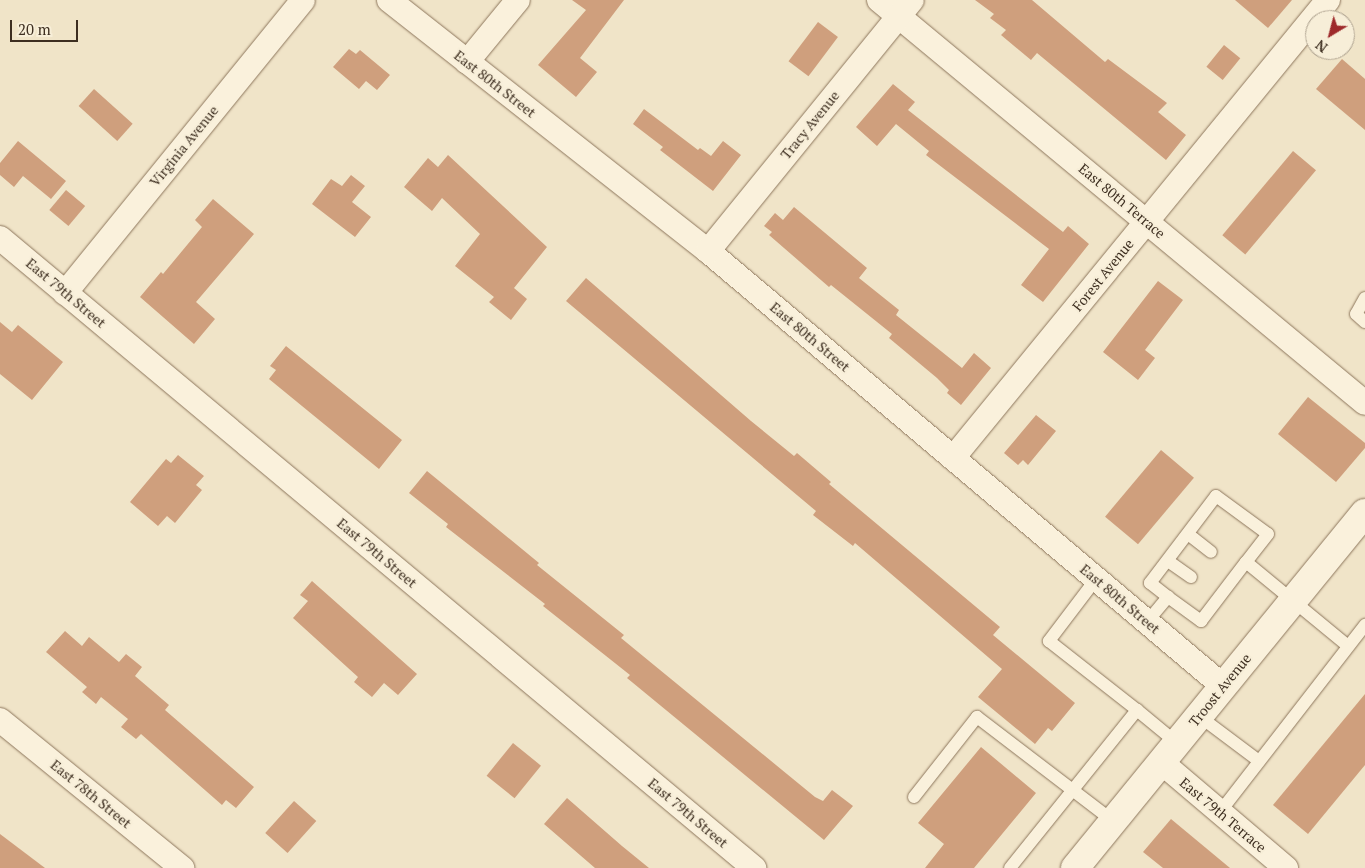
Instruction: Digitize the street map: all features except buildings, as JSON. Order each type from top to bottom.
[{"type":"main road","name":"Troost Avenue","points":[[1075,868],[1365,513]]},
{"type":"street","name":"Virginia Avenue","points":[[65,293],[303,0]]},
{"type":"street","name":"East 80th Street","points":[[389,0],[708,251],[1222,686]]},
{"type":"street","points":[[467,62],[518,0]]},
{"type":"street","name":"East 80th Terrace","points":[[879,0],[905,8],[1146,222],[1365,403]]},
{"type":"street","name":"Forest Avenue","points":[[953,458],[1328,0]]},
{"type":"street","name":"Tracy Avenue","points":[[708,251],[905,8]]},
{"type":"street","name":"East 79th Street","points":[[0,238],[754,868]]},
{"type":"street","name":"East 78th Street","points":[[0,720],[182,868]]},
{"type":"street","name":"East 79th Terrace","points":[[1169,752],[1220,812],[1286,868]]},
{"type":"lane","points":[[1360,318],[1365,298]]},
{"type":"lane","points":[[1216,496],[1268,534],[1246,562],[1234,570],[1215,594],[1201,621],[1150,583],[1188,534],[1216,496]]},
{"type":"lane","points":[[1188,534],[1211,552]]},
{"type":"lane","points":[[1168,561],[1191,577]]},
{"type":"lane","points":[[1246,562],[1348,646]]},
{"type":"lane","points":[[1096,579],[1049,641],[1137,710],[1169,752]]},
{"type":"lane","points":[[1147,622],[1168,597]]},
{"type":"lane","points":[[1220,812],[1365,625]]},
{"type":"lane","points":[[1010,868],[1137,710]]},
{"type":"lane","points":[[1199,716],[1259,761]]},
{"type":"lane","points":[[914,797],[977,717],[1114,821]]}]
